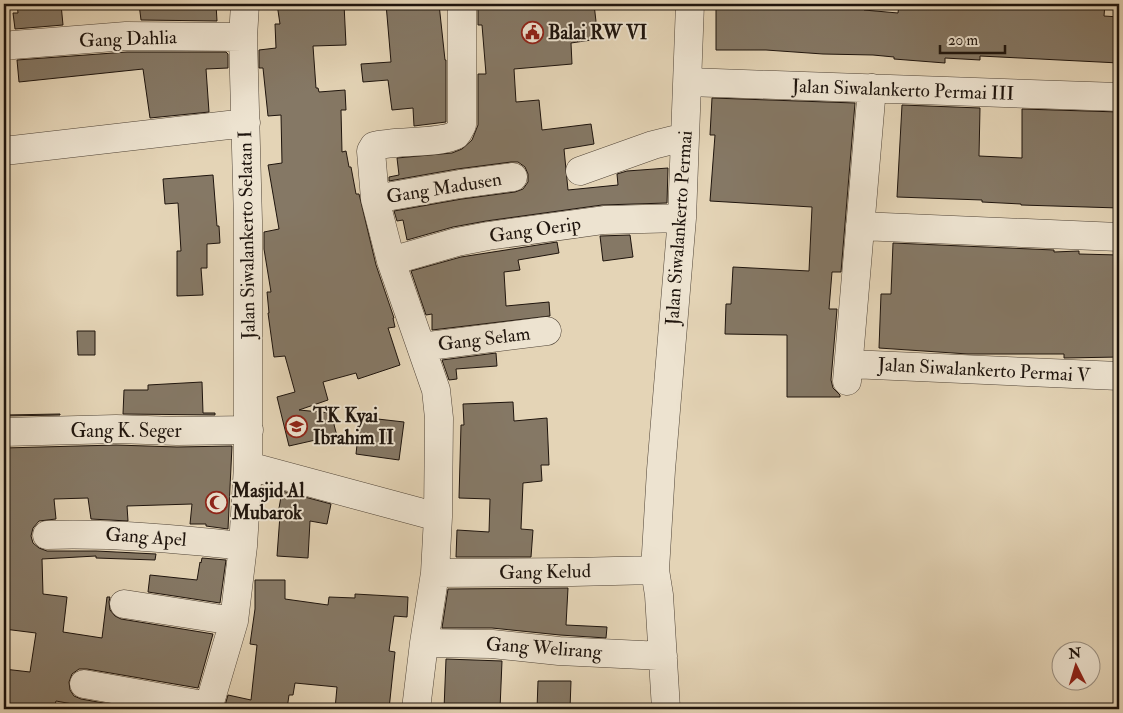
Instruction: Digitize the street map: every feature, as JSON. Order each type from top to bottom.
[{"type":"street","name":"Jalan Siwalankerto Selatan I","points":[[208,708],[234,621],[244,546],[249,430],[248,222],[243,37],[245,4]]},
{"type":"street","points":[[416,709],[435,573],[438,517],[439,418],[436,390],[391,261],[375,199],[371,151],[374,146],[387,143],[448,138],[458,134],[462,125],[462,4]]},
{"type":"street","name":"Jalan Siwalankerto Permai","points":[[666,709],[659,595],[655,570],[662,452],[682,218],[690,4]]},
{"type":"street","name":"Gang Dahlia","points":[[13,45],[126,36],[243,37]]},
{"type":"street","name":"Jalan Siwalankerto Permai III","points":[[688,82],[1119,97]]},
{"type":"street","points":[[872,88],[860,226],[1119,237]]},
{"type":"street","points":[[4,152],[246,123]]},
{"type":"street","points":[[580,171],[653,145],[685,137]]},
{"type":"street","name":"Gang Madusen","points":[[375,199],[513,177]]},
{"type":"street","name":"Gang Oerip","points":[[391,261],[457,242],[488,236],[604,220],[682,218]]},
{"type":"street","name":"Jalan Siwalankerto Permai V","points":[[860,226],[848,373],[1119,376]]},
{"type":"street","name":"Gang Selam","points":[[421,347],[547,331]]},
{"type":"street","name":"Gang K. Seger","points":[[4,432],[116,429],[177,431],[249,430]]},
{"type":"street","points":[[248,466],[438,517]]},
{"type":"street","name":"Gang Apel","points":[[48,535],[84,534],[150,537],[244,546]]},
{"type":"street","name":"Gang Kelud","points":[[435,573],[655,570]]},
{"type":"street","points":[[124,604],[234,621]]},
{"type":"street","name":"Gang Welirang","points":[[424,643],[492,644],[559,651],[663,656]]},
{"type":"street","points":[[84,684],[208,708]]},
{"type":"building","points":[[17,4],[61,4],[63,25],[15,29],[13,13],[18,13]]},
{"type":"building","points":[[139,4],[216,4],[217,21],[141,20]]},
{"type":"building","points":[[277,4],[344,4],[346,45],[313,46],[316,88],[318,88],[319,92],[345,90],[346,110],[341,110],[342,152],[346,151],[356,194],[359,194],[376,265],[394,318],[395,327],[388,328],[400,365],[358,379],[356,373],[323,382],[328,400],[299,410],[331,413],[338,440],[321,444],[320,439],[289,446],[277,397],[295,392],[285,356],[274,357],[268,313],[267,292],[271,292],[264,249],[264,232],[279,229],[268,165],[282,163],[281,115],[268,116],[263,68],[259,68],[259,50],[276,48],[275,24],[280,24]]},
{"type":"building","points":[[386,4],[439,4],[446,60],[446,122],[414,126],[413,108],[392,110],[388,80],[363,82],[361,64],[391,62]]},
{"type":"building","points":[[594,4],[598,39],[571,43],[572,64],[514,69],[516,102],[539,100],[542,130],[591,124],[594,144],[564,149],[568,190],[618,185],[617,174],[627,171],[668,168],[667,203],[602,205],[486,221],[453,227],[407,240],[403,220],[397,221],[394,211],[515,192],[523,189],[528,182],[528,174],[525,167],[518,162],[457,169],[389,181],[389,177],[399,175],[397,158],[452,153],[462,149],[472,140],[478,125],[478,74],[486,74],[482,25],[478,25],[478,5]]},
{"type":"building","points":[[716,4],[864,6],[864,10],[898,13],[899,4],[1105,4],[1104,16],[1119,17],[1119,63],[980,56],[980,60],[945,58],[945,63],[894,59],[894,57],[873,55],[766,50],[716,50]]},
{"type":"building","points":[[127,52],[226,52],[228,54],[228,68],[206,69],[209,112],[150,118],[143,69],[19,82],[17,60]]},
{"type":"building","points":[[712,98],[855,103],[841,272],[832,272],[829,309],[837,309],[831,380],[833,388],[840,397],[787,397],[787,335],[725,334],[726,304],[731,304],[733,267],[809,271],[812,207],[710,201],[715,135],[710,135]]},
{"type":"building","points":[[902,105],[980,108],[979,156],[1022,158],[1022,109],[1119,112],[1119,208],[1021,205],[982,202],[982,200],[897,197]]},
{"type":"building","points":[[213,175],[220,243],[207,244],[207,268],[201,268],[203,295],[177,296],[177,251],[181,251],[178,203],[165,204],[163,179]]},
{"type":"building","points":[[630,235],[633,257],[603,261],[600,236]]},
{"type":"building","points":[[557,242],[559,253],[518,260],[520,270],[504,272],[506,306],[549,302],[550,316],[432,330],[432,314],[426,315],[411,271],[461,257]]},
{"type":"building","points":[[893,243],[1054,250],[1054,252],[1079,251],[1079,254],[1119,255],[1119,357],[1064,358],[1064,354],[968,354],[879,348],[881,294],[891,294]]},
{"type":"building","points":[[77,331],[95,331],[95,355],[78,355]]},
{"type":"building","points":[[496,353],[497,366],[456,369],[457,379],[449,380],[442,360]]},
{"type":"building","points":[[202,382],[203,413],[215,413],[215,415],[123,414],[124,390],[148,390],[148,385]]},
{"type":"building","points":[[513,402],[514,421],[547,418],[549,465],[541,465],[542,481],[523,483],[521,529],[533,530],[531,557],[456,557],[457,530],[489,532],[490,499],[459,498],[461,425],[464,425],[463,404]]},
{"type":"building","points":[[4,415],[60,415],[4,416]]},
{"type":"building","points":[[360,417],[404,422],[399,460],[356,454]]},
{"type":"building","points":[[116,445],[232,446],[228,529],[206,526],[206,524],[190,524],[192,504],[127,506],[128,521],[91,519],[88,498],[54,499],[56,519],[39,521],[33,528],[31,536],[33,543],[39,548],[47,551],[156,554],[155,560],[96,558],[96,556],[42,559],[43,594],[67,597],[63,632],[102,638],[107,597],[110,597],[110,610],[121,619],[213,634],[198,688],[79,669],[72,674],[69,682],[70,690],[74,696],[81,699],[137,709],[89,709],[89,707],[56,701],[54,709],[4,709],[4,669],[30,672],[36,633],[4,629],[4,448]]},
{"type":"building","points":[[282,491],[331,504],[327,524],[310,521],[308,558],[277,556],[280,515],[278,514]]},
{"type":"building","points":[[202,558],[226,560],[220,603],[148,592],[150,575],[197,580]]},
{"type":"building","points":[[255,580],[285,580],[285,599],[328,605],[329,597],[355,598],[355,594],[408,597],[407,617],[394,616],[389,651],[395,652],[389,709],[335,709],[337,687],[295,683],[293,695],[289,695],[287,709],[224,709],[228,695],[251,700],[257,645],[250,644],[255,609]]},
{"type":"building","points":[[568,588],[566,625],[607,627],[606,638],[492,628],[442,628],[448,589]]},
{"type":"building","points":[[446,659],[502,661],[500,709],[444,709]]},
{"type":"building","points":[[538,681],[571,681],[570,709],[537,709]]},
{"type":"place","name":"Balai RW VI","points":[[532,33]]},
{"type":"place","name":"TK Kyai Ibrahim II","points":[[297,427]]},
{"type":"place","name":"Masjid Al Mubarok","points":[[216,502]]}]
